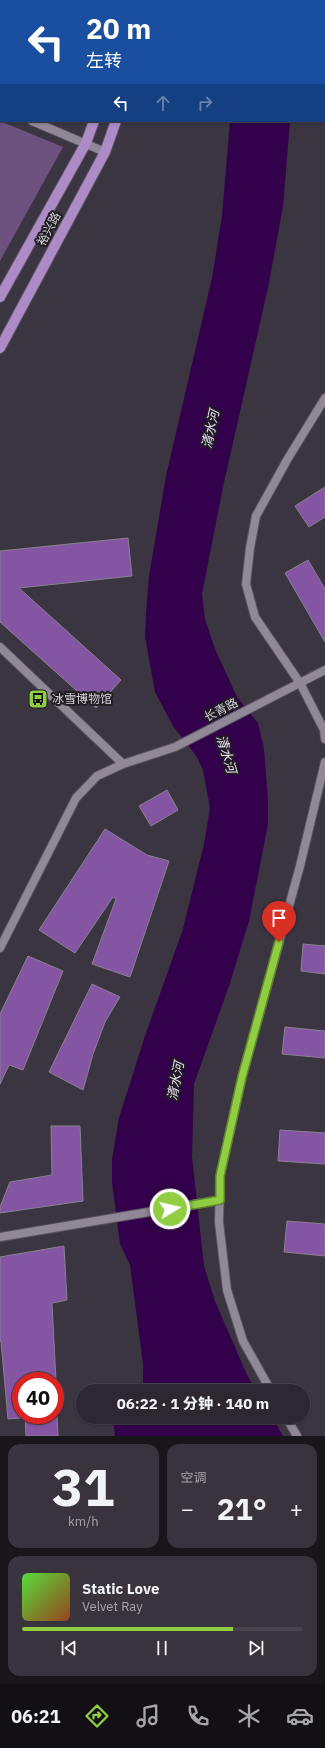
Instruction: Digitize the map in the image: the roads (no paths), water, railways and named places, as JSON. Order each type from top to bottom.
[{"type":"main road","name":"裕兴路","points":[[0,296],[86,144],[94,122]]},
{"type":"main road","name":"裕兴路","points":[[0,348],[105,152],[116,122]]},
{"type":"street","points":[[34,122],[105,152]]},
{"type":"street","points":[[325,398],[287,460],[256,516],[250,548],[246,584],[255,617],[300,683],[324,730],[325,739]]},
{"type":"street","points":[[0,647],[123,764]]},
{"type":"street","name":"长青路","points":[[0,948],[76,798],[98,776],[123,764],[175,747],[325,670]]},
{"type":"street","points":[[268,1384],[243,1341],[227,1290],[219,1222],[220,1176],[242,1077],[300,866],[325,762]]},
{"type":"street","points":[[0,1237],[220,1200]]},
{"type":"street","points":[[290,1424],[297,1436]]},
{"type":"water","name":"清水河","points":[[230,122],[290,122],[283,206],[269,283],[223,487],[202,594],[205,619],[215,649],[237,697],[258,723],[264,749],[268,800],[268,824],[249,921],[229,986],[194,1084],[192,1156],[204,1266],[215,1301],[247,1375],[253,1384],[143,1384],[143,1364],[130,1265],[120,1244],[112,1182],[112,1159],[119,1118],[145,1036],[183,929],[204,844],[210,808],[203,770],[197,757],[173,726],[155,692],[145,637],[146,614],[149,576],[166,476],[212,278],[222,216]]},
{"type":"water","points":[[114,1424],[276,1424],[283,1436],[115,1436]]},
{"type":"place","name":"冰雪博物馆","points":[[38,699]]}]
